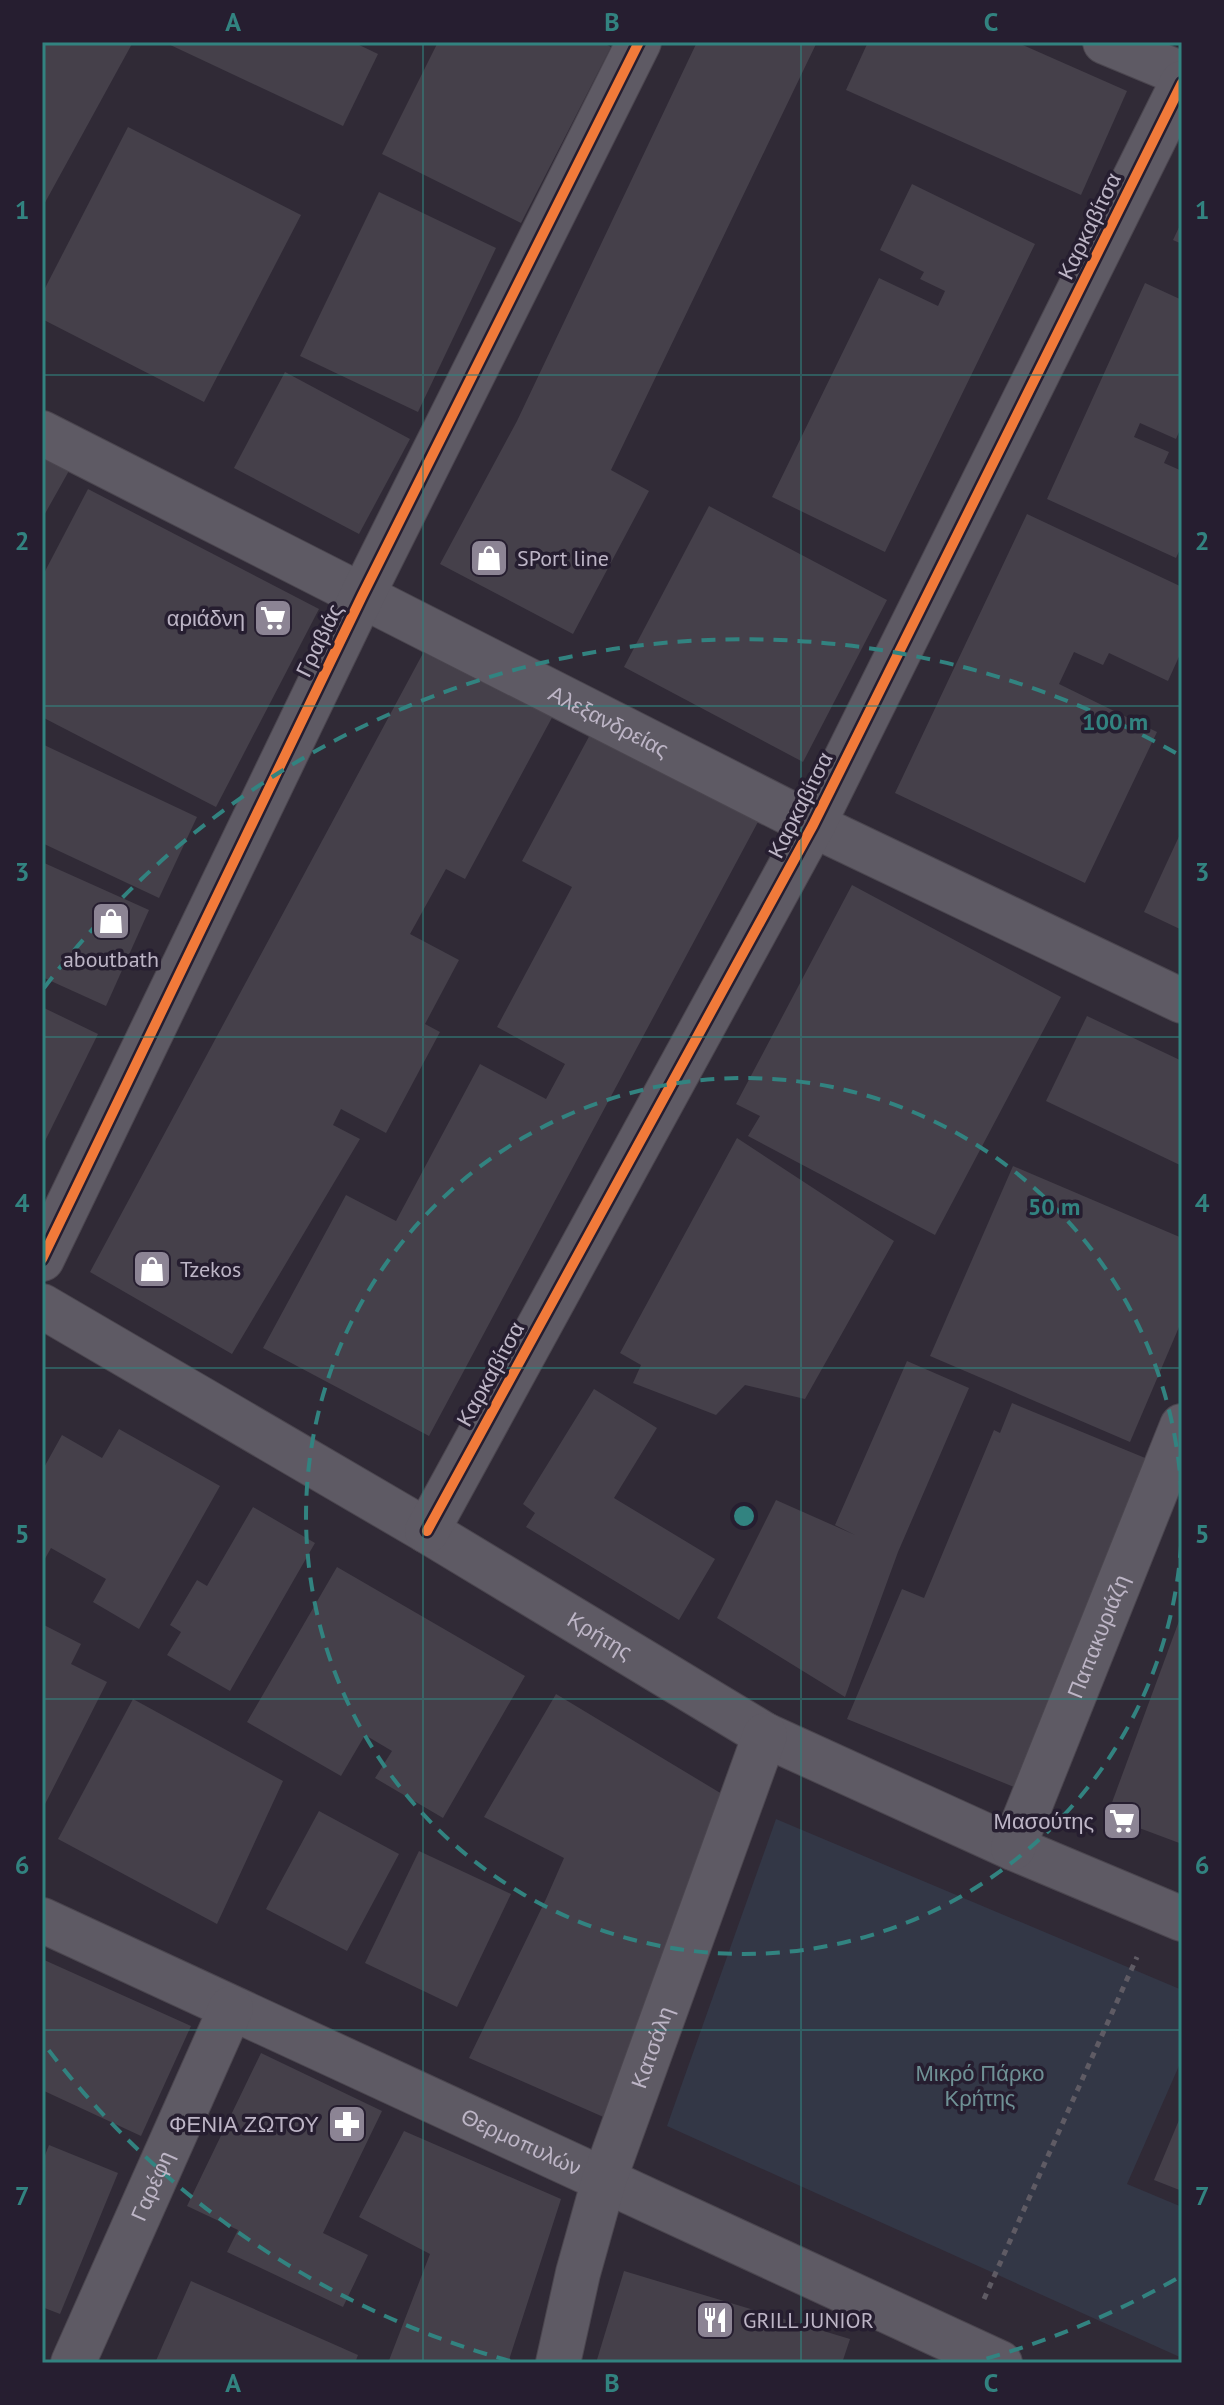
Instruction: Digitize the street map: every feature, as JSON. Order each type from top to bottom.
[{"type":"street","name":"Γραβιάς","points":[[42,1259],[362,596],[639,42]]},
{"type":"street","points":[[1105,42],[1182,74]]},
{"type":"street","name":"Καρκαβίτσα","points":[[427,1531],[813,825],[1182,83]]},
{"type":"street","name":"Αλεξανδρείας","points":[[42,433],[813,825],[1182,1001]]},
{"type":"street","name":"Κρήτης","points":[[42,1306],[427,1531],[765,1735],[1013,1848],[1170,1914]]},
{"type":"street","name":"Παπακυριάζη","points":[[1013,1848],[1182,1426]]},
{"type":"street","name":"Κατσάλη","points":[[558,2363],[578,2273],[604,2180],[765,1735]]},
{"type":"street","name":"Θερμοπυλών","points":[[42,1920],[981,2354]]},
{"type":"street","name":"Γαρέφη","points":[[73,2363],[231,2008]]},
{"type":"path","points":[[981,2354],[1170,1914]]},
{"type":"green space","name":"Μικρό Πάρκο Κρήτης","points":[[776,1819],[1182,1990],[1182,2059],[1127,2184],[1182,2207],[1182,2358],[667,2126]]},
{"type":"building","points":[[42,42],[133,42],[42,208]]},
{"type":"building","points":[[164,42],[353,42],[378,54],[343,126]]},
{"type":"building","points":[[438,42],[602,42],[611,47],[521,223],[382,154]]},
{"type":"building","points":[[697,42],[817,42],[611,470],[649,491],[573,634],[440,564],[517,421]]},
{"type":"building","points":[[868,42],[1016,42],[1127,91],[1081,195],[846,90]]},
{"type":"building","points":[[128,127],[301,215],[204,402],[42,319],[42,294]]},
{"type":"building","points":[[912,184],[1035,244],[885,552],[772,497],[879,278],[938,306],[945,291],[920,279],[924,272],[880,250]]},
{"type":"building","points":[[379,192],[496,248],[418,412],[300,356]]},
{"type":"building","points":[[1182,221],[1182,244],[1173,240]]},
{"type":"building","points":[[1145,283],[1182,300],[1182,425],[1176,439],[1140,423],[1134,437],[1169,452],[1164,463],[1182,471],[1182,545],[1176,558],[1047,499]]},
{"type":"building","points":[[285,372],[410,439],[359,534],[234,468]]},
{"type":"building","points":[[42,455],[70,469],[42,519]]},
{"type":"building","points":[[88,489],[319,609],[216,807],[42,717],[42,577]]},
{"type":"building","points":[[709,506],[887,600],[803,762],[624,667]]},
{"type":"building","points":[[1027,514],[1182,587],[1182,650],[1168,681],[1109,653],[1103,665],[1074,652],[1059,684],[1157,732],[1085,883],[895,793]]},
{"type":"building","points":[[428,644],[555,712],[465,879],[446,869],[410,934],[459,960],[425,1024],[440,1032],[386,1133],[341,1109],[333,1125],[360,1139],[232,1354],[90,1272]]},
{"type":"building","points":[[592,731],[759,820],[429,1436],[263,1348],[346,1195],[396,1221],[480,1064],[546,1099],[565,1064],[497,1027],[572,887],[522,861]]},
{"type":"building","points":[[42,744],[197,817],[159,898],[42,843]]},
{"type":"building","points":[[1182,830],[1182,930],[1144,912]]},
{"type":"building","points":[[42,862],[149,910],[106,1006],[42,977]]},
{"type":"building","points":[[852,885],[1061,997],[935,1235],[748,1136],[760,1116],[736,1104]]},
{"type":"building","points":[[42,1007],[98,1034],[42,1147]]},
{"type":"building","points":[[1087,1016],[1182,1061],[1182,1166],[1046,1101]]},
{"type":"building","points":[[737,1138],[894,1241],[805,1399],[745,1385],[716,1415],[633,1383],[641,1365],[620,1353]]},
{"type":"building","points":[[1013,1166],[1182,1238],[1182,1320],[1130,1442],[930,1356]]},
{"type":"building","points":[[907,1361],[969,1388],[898,1552],[845,1697],[717,1618],[776,1500],[855,1535],[835,1525]]},
{"type":"building","points":[[594,1389],[657,1428],[614,1498],[715,1559],[679,1620],[526,1527],[535,1513],[523,1504]]},
{"type":"building","points":[[1012,1403],[1150,1460],[1014,1787],[847,1719],[902,1589],[924,1598],[994,1430],[1000,1433]]},
{"type":"building","points":[[119,1429],[220,1486],[139,1629],[93,1602],[106,1579],[51,1548],[42,1564],[42,1471],[62,1435],[102,1458]]},
{"type":"building","points":[[253,1507],[315,1543],[230,1691],[167,1655],[181,1632],[170,1625],[197,1580],[207,1586]]},
{"type":"building","points":[[337,1567],[525,1676],[443,1818],[375,1778],[392,1751],[365,1735],[341,1776],[247,1722]]},
{"type":"building","points":[[1182,1613],[1182,1844],[1107,1816]]},
{"type":"building","points":[[42,1624],[81,1644],[71,1664],[107,1682],[42,1810]]},
{"type":"building","points":[[556,1694],[722,1794],[608,2119],[469,2058],[564,1858],[484,1817]]},
{"type":"building","points":[[133,1699],[283,1781],[217,1924],[58,1839]]},
{"type":"building","points":[[319,1811],[399,1854],[347,1951],[266,1909]]},
{"type":"building","points":[[419,1851],[511,1894],[457,2007],[365,1963]]},
{"type":"building","points":[[42,1959],[191,2026],[141,2136],[42,2090]]},
{"type":"building","points":[[261,2053],[382,2111],[323,2233],[368,2255],[343,2307],[227,2252],[238,2230],[187,2206]]},
{"type":"building","points":[[1182,2113],[1182,2191],[1154,2180]]},
{"type":"building","points":[[404,2131],[561,2199],[508,2363],[388,2363],[430,2254],[359,2217]]},
{"type":"building","points":[[49,2145],[118,2173],[60,2314],[42,2307],[42,2163]]},
{"type":"building","points":[[624,2271],[850,2339],[842,2363],[596,2363]]},
{"type":"building","points":[[191,2281],[358,2355],[355,2363],[155,2363]]},
{"type":"cycle path","points":[[42,1259],[362,596],[639,42]]},
{"type":"cycle path","points":[[427,1531],[813,825],[1182,83]]},
{"type":"place","name":"SPort line","points":[[489,558]]},
{"type":"place","name":"αριάδνη","points":[[273,618]]},
{"type":"place","name":"aboutbath","points":[[111,921]]},
{"type":"place","name":"Tzekos","points":[[152,1269]]},
{"type":"place","name":"Μασούτης","points":[[1122,1821]]},
{"type":"place","name":"ΦΕΝΙΑ ΖΩΤΟΥ","points":[[347,2124]]},
{"type":"place","name":"GRILL JUNIOR","points":[[715,2320]]}]
